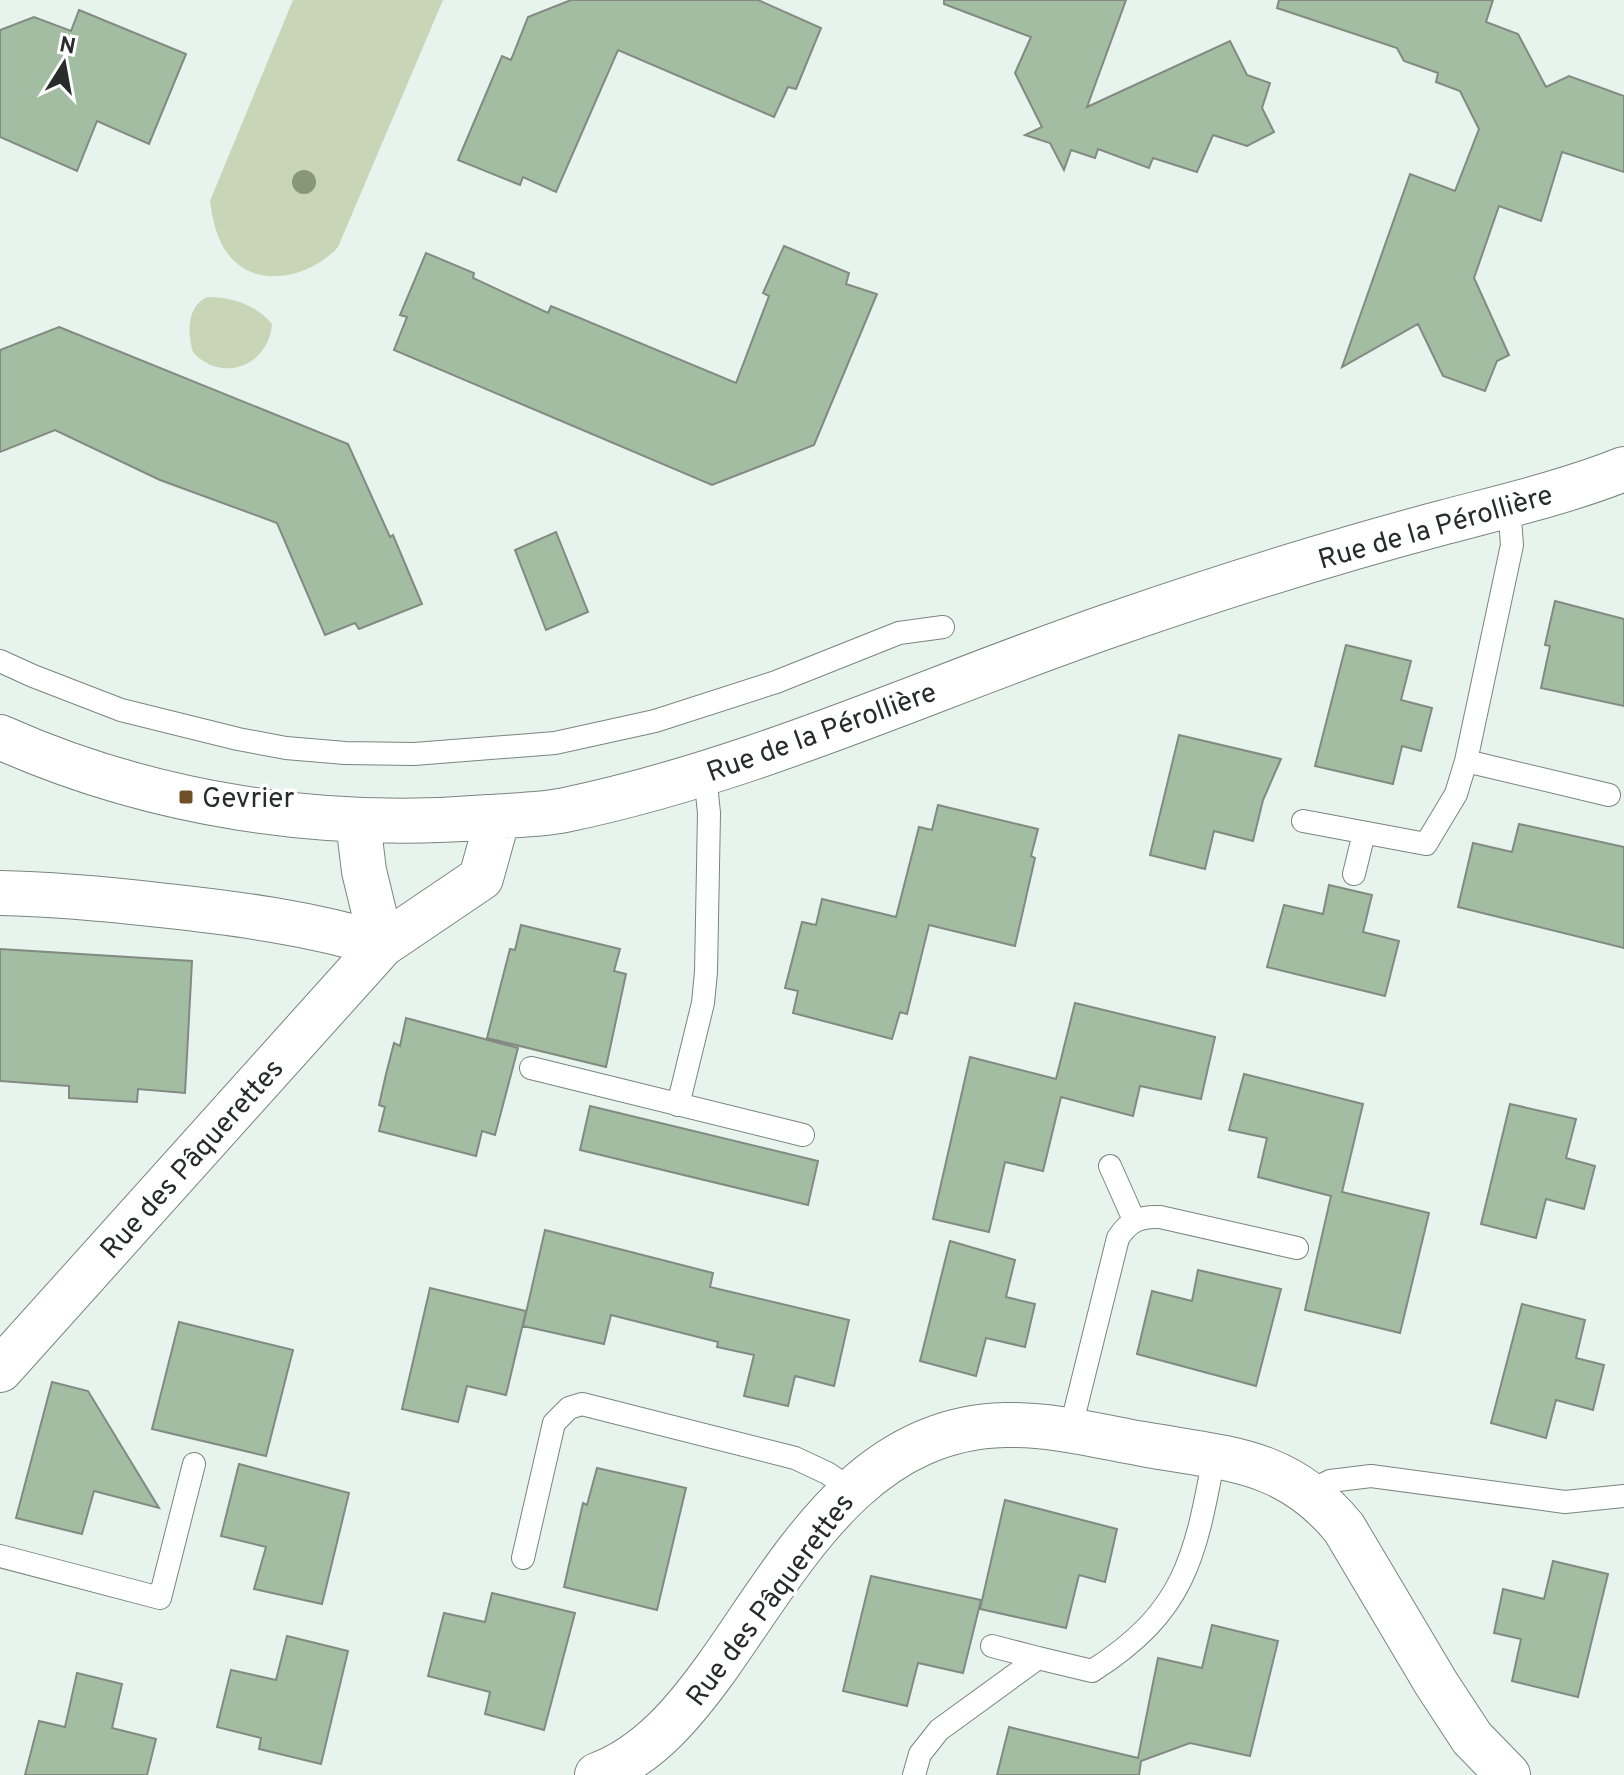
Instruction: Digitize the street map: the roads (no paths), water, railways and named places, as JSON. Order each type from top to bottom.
[{"type":"street","name":"Rue de la Pérollière","points":[[0,737],[48,759],[95,774],[186,797],[277,814],[358,822],[431,822],[562,811],[705,774],[1119,622],[1278,571],[1594,481],[1624,469]]},
{"type":"street","name":"Rue des Pâquerettes","points":[[0,1370],[382,945],[481,878],[498,817]]},
{"type":"street","points":[[358,822],[364,871],[382,945]]},
{"type":"street","points":[[0,893],[107,899],[228,912],[343,933],[382,945]]},
{"type":"street","name":"Rue des Pâquerettes","points":[[597,1775],[630,1757],[678,1718],[796,1556],[851,1489],[893,1457],[920,1443],[973,1428],[1005,1425],[1070,1431],[1254,1465],[1286,1477],[1309,1492],[1327,1507],[1344,1528],[1472,1738],[1508,1775]]},
{"type":"lane","points":[[1303,821],[1426,844],[1456,794],[1466,761],[1512,545],[1509,506]]},
{"type":"lane","points":[[0,661],[121,710],[238,739],[286,748],[414,754],[555,743],[655,721],[776,682],[899,633],[943,627]]},
{"type":"lane","points":[[1466,761],[1609,795]]},
{"type":"lane","points":[[678,1105],[703,1003],[706,972],[709,813],[705,774]]},
{"type":"lane","points":[[1354,874],[1364,833]]},
{"type":"lane","points":[[531,1068],[803,1135]]},
{"type":"lane","points":[[1110,1166],[1134,1220]]},
{"type":"lane","points":[[1070,1431],[1118,1238],[1134,1220],[1146,1216],[1160,1217],[1297,1248]]},
{"type":"lane","points":[[523,1558],[554,1423],[569,1408],[582,1404],[795,1458],[851,1489]]},
{"type":"lane","points":[[992,1646],[1092,1671],[1115,1656],[1161,1612],[1190,1564],[1214,1457]]},
{"type":"lane","points":[[0,1556],[160,1598],[194,1464]]},
{"type":"lane","points":[[1309,1492],[1330,1481],[1371,1476],[1565,1502],[1624,1496]]},
{"type":"lane","points":[[914,1775],[920,1754],[939,1730],[1038,1658]]},
{"type":"place","name":"Gevrier","points":[[186,797]]}]
